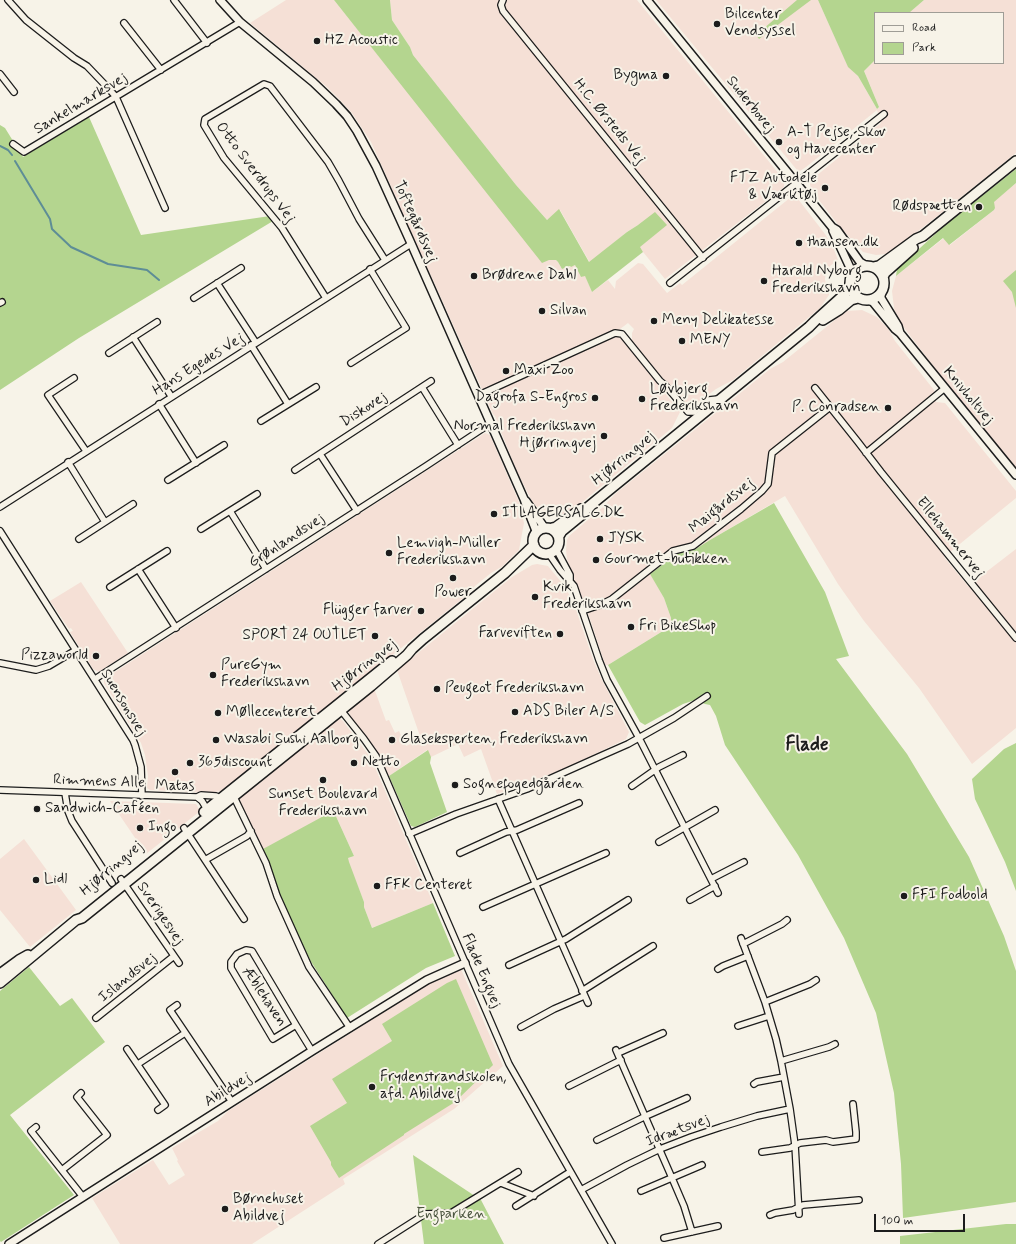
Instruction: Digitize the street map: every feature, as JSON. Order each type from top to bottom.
[{"type":"main road","points":[[883,277],[885,273],[923,236],[1016,161]]},
{"type":"main road","points":[[874,267],[883,277],[884,283],[881,293],[869,300],[858,298],[849,287],[852,272],[865,265],[874,267],[879,266],[916,239],[923,236]]},
{"type":"main road","name":"Hjørringvej","points":[[559,536],[562,531],[584,513],[587,508],[809,327],[847,292],[849,287]]},
{"type":"main road","name":"Hjørringvej","points":[[809,327],[817,324],[839,310],[851,300],[858,298]]},
{"type":"main road","name":"Hjørringvej","points":[[544,529],[556,527],[581,509],[587,508]]},
{"type":"main road","points":[[544,529],[555,530],[559,536],[559,545],[549,552],[535,548],[533,538],[544,529]]},
{"type":"main road","name":"Hjørringvej","points":[[505,574],[513,564],[534,545]]},
{"type":"main road","name":"Hjørringvej","points":[[0,974],[19,960],[43,947],[76,920],[82,918],[123,881],[185,830],[339,707],[407,655],[412,649],[505,574],[516,568],[534,554],[549,552]]},
{"type":"main road","name":"Hjørringvej","points":[[0,984],[43,947]]},
{"type":"street","points":[[8,0],[26,20],[74,58],[87,66],[116,97],[165,208]]},
{"type":"street","points":[[174,0],[207,43]]},
{"type":"street","name":"Toftegårdsvej","points":[[220,0],[240,22],[313,82],[347,116],[357,131],[376,166],[524,499],[544,529]]},
{"type":"street","name":"H.C. Ørsteds Vej","points":[[503,0],[501,5],[504,11],[703,258]]},
{"type":"street","name":"Suderbovej","points":[[647,0],[832,227],[837,230],[860,262],[865,265]]},
{"type":"street","name":"Sankelmarksvej","points":[[13,144],[24,152],[240,22]]},
{"type":"street","points":[[124,23],[161,70]]},
{"type":"street","points":[[0,74],[14,92]]},
{"type":"street","name":"Otto Sverdrups Vej","points":[[326,298],[282,228],[224,158],[204,125],[205,120],[264,84],[270,86],[328,162],[359,218],[385,260]]},
{"type":"street","points":[[670,283],[884,114]]},
{"type":"street","name":"Suderbovej","points":[[832,227],[852,272]]},
{"type":"street","name":"Hans Egedes Vej","points":[[0,507],[171,396],[411,244]]},
{"type":"street","points":[[194,298],[241,268]]},
{"type":"street","points":[[351,363],[406,328],[370,269]]},
{"type":"street","points":[[217,283],[288,404]]},
{"type":"street","name":"Knivholtvej","points":[[881,293],[881,298],[898,326],[900,333]]},
{"type":"street","name":"Knivholtvej","points":[[869,300],[873,302],[900,333],[1016,475]]},
{"type":"street","points":[[109,353],[157,322]]},
{"type":"street","points":[[478,394],[615,334],[622,334],[660,381],[688,412],[694,412],[708,400],[721,399]]},
{"type":"street","points":[[134,338],[171,396]]},
{"type":"street","points":[[74,378],[48,395],[86,451]]},
{"type":"street","name":"Diskovej","points":[[295,470],[431,381]]},
{"type":"street","points":[[260,421],[316,387]]},
{"type":"street","points":[[422,387],[458,445]]},
{"type":"street","name":"Ellehammervej","points":[[815,388],[904,502],[1016,638]]},
{"type":"street","points":[[866,453],[945,388]]},
{"type":"street","points":[[159,404],[196,463]]},
{"type":"street","name":"Maigårdsvej","points":[[582,611],[604,604],[612,599],[673,550],[693,546],[742,509],[768,484],[772,453],[830,407]]},
{"type":"street","name":"Grønlandsvej","points":[[95,679],[491,423]]},
{"type":"street","points":[[168,480],[224,445]]},
{"type":"street","points":[[320,454],[357,511]]},
{"type":"street","points":[[68,462],[105,522]]},
{"type":"street","points":[[201,529],[257,494]]},
{"type":"street","points":[[79,539],[133,504]]},
{"type":"street","points":[[230,512],[266,569]]},
{"type":"street","name":"Suensonsvej","points":[[0,531],[136,745],[141,767],[142,796]]},
{"type":"street","points":[[110,587],[167,551]]},
{"type":"street","points":[[549,552],[560,570],[570,580],[576,591],[607,680],[639,738],[718,892]]},
{"type":"street","points":[[138,569],[176,628]]},
{"type":"street","points":[[0,663],[36,670],[49,666],[76,650]]},
{"type":"street","points":[[409,834],[456,814],[527,789],[564,773],[639,738],[674,718],[707,696]]},
{"type":"street","name":"Flade Engvej","points":[[339,707],[376,756],[464,963],[509,1064],[612,1244]]},
{"type":"street","points":[[632,786],[655,770],[683,755]]},
{"type":"street","name":"Rimmens Alle","points":[[0,790],[142,796],[197,797],[200,795],[212,796],[223,800]]},
{"type":"street","points":[[65,793],[68,811],[72,822],[112,883]]},
{"type":"street","points":[[232,793],[266,864],[277,896],[309,967],[350,1028]]},
{"type":"street","points":[[197,797],[202,801],[208,812]]},
{"type":"street","points":[[498,799],[588,1003]]},
{"type":"street","points":[[460,853],[506,832],[517,830],[579,803]]},
{"type":"street","points":[[659,842],[715,810]]},
{"type":"street","points":[[185,830],[244,919]]},
{"type":"street","points":[[205,860],[247,836],[251,831]]},
{"type":"street","points":[[483,907],[606,853]]},
{"type":"street","points":[[711,879],[744,862]]},
{"type":"street","name":"Sverigesvej","points":[[123,881],[179,963]]},
{"type":"street","points":[[690,900],[715,886]]},
{"type":"street","points":[[509,965],[560,942],[628,900]]},
{"type":"street","points":[[744,944],[787,920]]},
{"type":"street","points":[[740,938],[744,944],[765,1002],[781,1061],[795,1146],[799,1214]]},
{"type":"street","points":[[521,1027],[583,993],[653,946]]},
{"type":"street","name":"Æblehaven","points":[[296,1025],[273,1039],[231,968],[231,962],[237,954],[246,950],[252,951],[312,1051]]},
{"type":"street","name":"Islandsvej","points":[[96,1018],[174,956]]},
{"type":"street","points":[[718,969],[748,956]]},
{"type":"street","name":"Abildvej","points":[[9,1244],[312,1051],[427,980],[464,963]]},
{"type":"street","points":[[765,1002],[810,984],[816,980]]},
{"type":"street","points":[[177,1005],[170,1010],[232,1102]]},
{"type":"street","points":[[738,1026],[769,1016]]},
{"type":"street","points":[[138,1064],[185,1033]]},
{"type":"street","points":[[663,1033],[617,1051],[684,1206],[692,1232]]},
{"type":"street","points":[[781,1061],[835,1044]]},
{"type":"street","points":[[127,1049],[165,1105],[158,1110]]},
{"type":"street","points":[[569,1086],[621,1060]]},
{"type":"street","points":[[754,1084],[757,1082],[784,1077]]},
{"type":"street","points":[[62,1170],[107,1135],[77,1097],[81,1093]]},
{"type":"street","points":[[597,1140],[687,1098]]},
{"type":"street","points":[[762,1152],[790,1148],[800,1143],[826,1140],[833,1142],[856,1139],[853,1104]]},
{"type":"street","name":"Idrætsvej","points":[[580,1190],[660,1149],[721,1126],[790,1109]]},
{"type":"street","points":[[36,1127],[31,1131],[83,1197]]},
{"type":"street","points":[[641,1191],[702,1165]]},
{"type":"street","points":[[378,1244],[425,1214],[451,1214],[518,1172]]},
{"type":"street","points":[[516,1206],[570,1172]]},
{"type":"street","points":[[501,1183],[534,1196]]},
{"type":"street","points":[[770,1215],[793,1210],[803,1205],[858,1200]]},
{"type":"street","points":[[664,1238],[718,1226]]},
{"type":"shaded area","points":[[286,0],[334,0],[549,260],[556,260],[562,269],[575,265],[581,277],[585,275],[592,292],[608,280],[615,289],[616,281],[638,263],[643,264],[667,293],[680,283],[682,285],[791,197],[798,199],[833,247],[838,260],[830,266],[826,273],[825,279],[829,295],[820,308],[733,380],[716,389],[692,407],[684,404],[632,341],[632,333],[634,329],[628,323],[616,332],[680,412],[672,428],[580,504],[561,516],[541,511],[533,503],[518,474],[499,425],[371,142],[352,113],[327,87],[250,23]]},
{"type":"shaded area","points":[[390,0],[637,0],[784,180],[784,187],[665,279],[639,247],[666,225],[638,225],[627,232],[590,263],[560,210],[547,220],[516,185],[413,55],[410,47],[392,20]]},
{"type":"shaded area","points":[[656,0],[818,0],[848,66],[858,76],[877,109],[879,107],[864,71],[874,61],[874,64],[1004,64],[1004,12],[910,12],[924,0],[1016,0],[1016,153],[935,218],[896,248],[886,254],[876,255],[863,252],[840,227],[811,190],[810,184],[816,176],[881,123],[877,110],[806,167],[800,171],[797,170]]},
{"type":"shaded area","points":[[1016,183],[1016,468],[941,376],[895,316],[892,291],[896,276],[944,238],[950,245],[994,210],[995,208],[993,202]]},
{"type":"shaded area","points":[[862,310],[877,317],[889,330],[895,341],[934,390],[936,402],[945,403],[1016,491],[1016,498],[944,557],[968,586],[1016,549],[1016,728],[972,764],[919,688],[864,621],[838,584],[785,496],[694,550],[677,554],[650,573],[664,598],[671,618],[671,626],[608,665],[605,665],[584,601],[575,582],[567,559],[566,550],[569,536],[603,507],[615,494],[770,369],[783,362],[846,311]]},
{"type":"shaded area","points":[[485,433],[490,435],[519,502],[524,523],[519,550],[503,566],[491,573],[475,586],[467,595],[230,786],[221,791],[209,793],[150,790],[147,788],[148,776],[145,755],[141,743],[104,683],[104,679]]},
{"type":"shaded area","points":[[537,564],[548,566],[563,584],[573,601],[594,662],[629,732],[626,739],[564,769],[497,794],[481,749],[464,757],[458,744],[431,757],[427,750],[389,776],[379,756],[353,721],[349,713],[349,709],[374,688],[386,721],[389,720],[395,733],[399,731],[406,746],[421,739],[397,670],[512,577],[532,565]]},
{"type":"shaded area","points":[[81,582],[128,653],[99,672],[93,669],[70,632],[73,631],[71,628],[69,629],[50,601]]},
{"type":"shaded area","points":[[338,717],[343,721],[371,758],[433,903],[372,928],[364,907],[364,902],[348,862],[348,858],[354,856],[334,812],[262,850],[238,798],[260,783],[281,763]]},
{"type":"shaded area","points":[[110,801],[196,804],[199,812],[146,854]]},
{"type":"shaded area","points":[[24,839],[76,910],[30,947],[0,910],[0,859]]},
{"type":"shaded area","name":"Frydenstrandskolen, afd. Abildvej","points":[[461,969],[503,1066],[454,1109],[343,1179],[345,1184],[252,1244],[120,1244],[92,1198],[153,1160],[169,1185],[185,1175],[172,1148],[218,1121],[228,1111],[436,979]]},
{"type":"green space","points":[[334,0],[390,0],[392,20],[410,47],[413,55],[516,185],[547,220],[559,209],[589,262],[655,212],[667,225],[640,247],[643,252],[592,292],[585,276],[581,277],[575,265],[562,269],[556,260],[549,260],[542,263]]},
{"type":"green space","points":[[797,0],[811,0],[759,39],[756,35]]},
{"type":"green space","points":[[818,0],[924,0],[910,12],[874,12],[874,61],[864,71],[879,107],[877,109],[858,76],[848,67]]},
{"type":"green space","points":[[89,117],[141,235],[270,216],[273,221],[79,338],[0,390],[0,125],[5,128],[23,157]]},
{"type":"green space","points":[[1016,169],[1016,183],[994,202],[994,210],[949,245],[943,238],[896,276],[897,269],[943,227]]},
{"type":"green space","points":[[1016,270],[1016,308],[1012,292],[1003,281]]},
{"type":"green space","name":"FFI Fodbold","points":[[774,503],[825,592],[849,656],[836,659],[907,754],[969,857],[1004,936],[1016,971],[1016,1202],[903,1218],[901,1164],[894,1093],[876,1013],[844,938],[798,855],[725,745],[716,716],[710,705],[695,700],[683,704],[645,725],[640,722],[608,665],[671,626],[671,618],[664,598],[650,574],[677,554],[694,550]]},
{"type":"green space","points":[[1016,743],[1016,891],[1005,862],[975,799],[972,779],[1004,749]]},
{"type":"green space","points":[[428,750],[431,757],[430,763],[447,812],[415,827],[411,826],[389,776]]},
{"type":"green space","points":[[331,812],[334,812],[354,856],[348,858],[349,862],[372,928],[433,903],[455,956],[426,968],[347,1018],[310,960],[279,894],[270,864],[263,849]]},
{"type":"green space","points":[[29,967],[60,1006],[72,998],[105,1042],[10,1115],[74,1195],[1,1242],[0,991]]},
{"type":"green space","points":[[456,979],[493,1065],[455,1102],[339,1178],[310,1126],[347,1103],[332,1079],[392,1041],[382,1024],[447,983]]},
{"type":"green space","name":"Engparken","points":[[413,1155],[481,1200],[504,1244],[424,1244]]},
{"type":"green space","points":[[1016,1224],[1016,1244],[900,1244],[900,1236]]},
{"type":"waterway","points":[[0,146],[8,150],[12,155]]},
{"type":"waterway","points":[[15,161],[50,219],[52,229],[71,247],[108,264],[147,270],[159,280]]},
{"type":"place","name":"Bilcenter Vendsyssel","points":[[717,24]]},
{"type":"place","name":"HZ Acoustic","points":[[317,41]]},
{"type":"place","name":"Bygma","points":[[666,76]]},
{"type":"place","name":"A-T Pejse, Skov og Havecenter","points":[[779,142]]},
{"type":"place","name":"FTZ Autodele & Værktøj","points":[[825,188]]},
{"type":"place","name":"Rødspætten","points":[[979,207]]},
{"type":"place","name":"thansen.dk","points":[[799,243]]},
{"type":"place","name":"Brødrene Dahl","points":[[474,276]]},
{"type":"place","name":"Harald Nyborg Frederikshavn","points":[[764,281]]},
{"type":"place","name":"Silvan","points":[[542,311]]},
{"type":"place","name":"Meny Delikatesse","points":[[654,321]]},
{"type":"place","name":"MENY","points":[[682,341]]},
{"type":"place","name":"Maxi Zoo","points":[[506,371]]},
{"type":"place","name":"Dagrofa S-Engros","points":[[595,398]]},
{"type":"place","name":"Løvbjerg Frederikshavn","points":[[642,399]]},
{"type":"place","name":"P. Conradsen","points":[[888,408]]},
{"type":"place","name":"Normal Frederikshavn Hjørringvej","points":[[604,436]]},
{"type":"place","name":"ITLAGERSALG.DK","points":[[494,514]]},
{"type":"place","name":"JYSK","points":[[600,539]]},
{"type":"place","name":"Lemvigh-Müller Frederikshavn","points":[[389,553]]},
{"type":"place","name":"Gourmet-butikken","points":[[596,560]]},
{"type":"place","name":"Power","points":[[453,578]]},
{"type":"place","name":"Kvik Frederikshavn","points":[[535,597]]},
{"type":"place","name":"Flügger farver","points":[[421,611]]},
{"type":"place","name":"Fri BikeShop","points":[[631,627]]},
{"type":"place","name":"Farveviften","points":[[560,634]]},
{"type":"place","name":"SPORT 24 OUTLET","points":[[375,636]]},
{"type":"place","name":"Pizzaworld","points":[[96,656]]},
{"type":"place","name":"PureGym Frederikshavn","points":[[213,675]]},
{"type":"place","name":"Peugeot Frederikshavn","points":[[437,689]]},
{"type":"place","name":"ADS Biler A/S","points":[[515,712]]},
{"type":"place","name":"Møllecenteret","points":[[218,713]]},
{"type":"place","name":"Wasabi Sushi Aalborg","points":[[216,740]]},
{"type":"place","name":"Glaseksperten, Frederikshavn","points":[[392,740]]},
{"type":"place","name":"365discount","points":[[190,763]]},
{"type":"place","name":"Netto","points":[[354,763]]},
{"type":"place","name":"Matas","points":[[175,772]]},
{"type":"place","name":"Sunset Boulevard Frederikshavn","points":[[323,780]]},
{"type":"place","name":"Sognefogedgården","points":[[455,785]]},
{"type":"place","name":"Sandwich-Caféen","points":[[37,809]]},
{"type":"place","name":"Ingo","points":[[140,828]]},
{"type":"place","name":"Lidl","points":[[36,880]]},
{"type":"place","name":"FFK Centeret","points":[[377,886]]},
{"type":"place","name":"FFI Fodbold","points":[[904,896]]},
{"type":"place","name":"Frydenstrandskolen, afd. Abildvej","points":[[372,1087]]},
{"type":"place","name":"Børnehuset Abildvej","points":[[225,1209]]},
{"type":"district","name":"Flade","points":[[807,746]]}]
